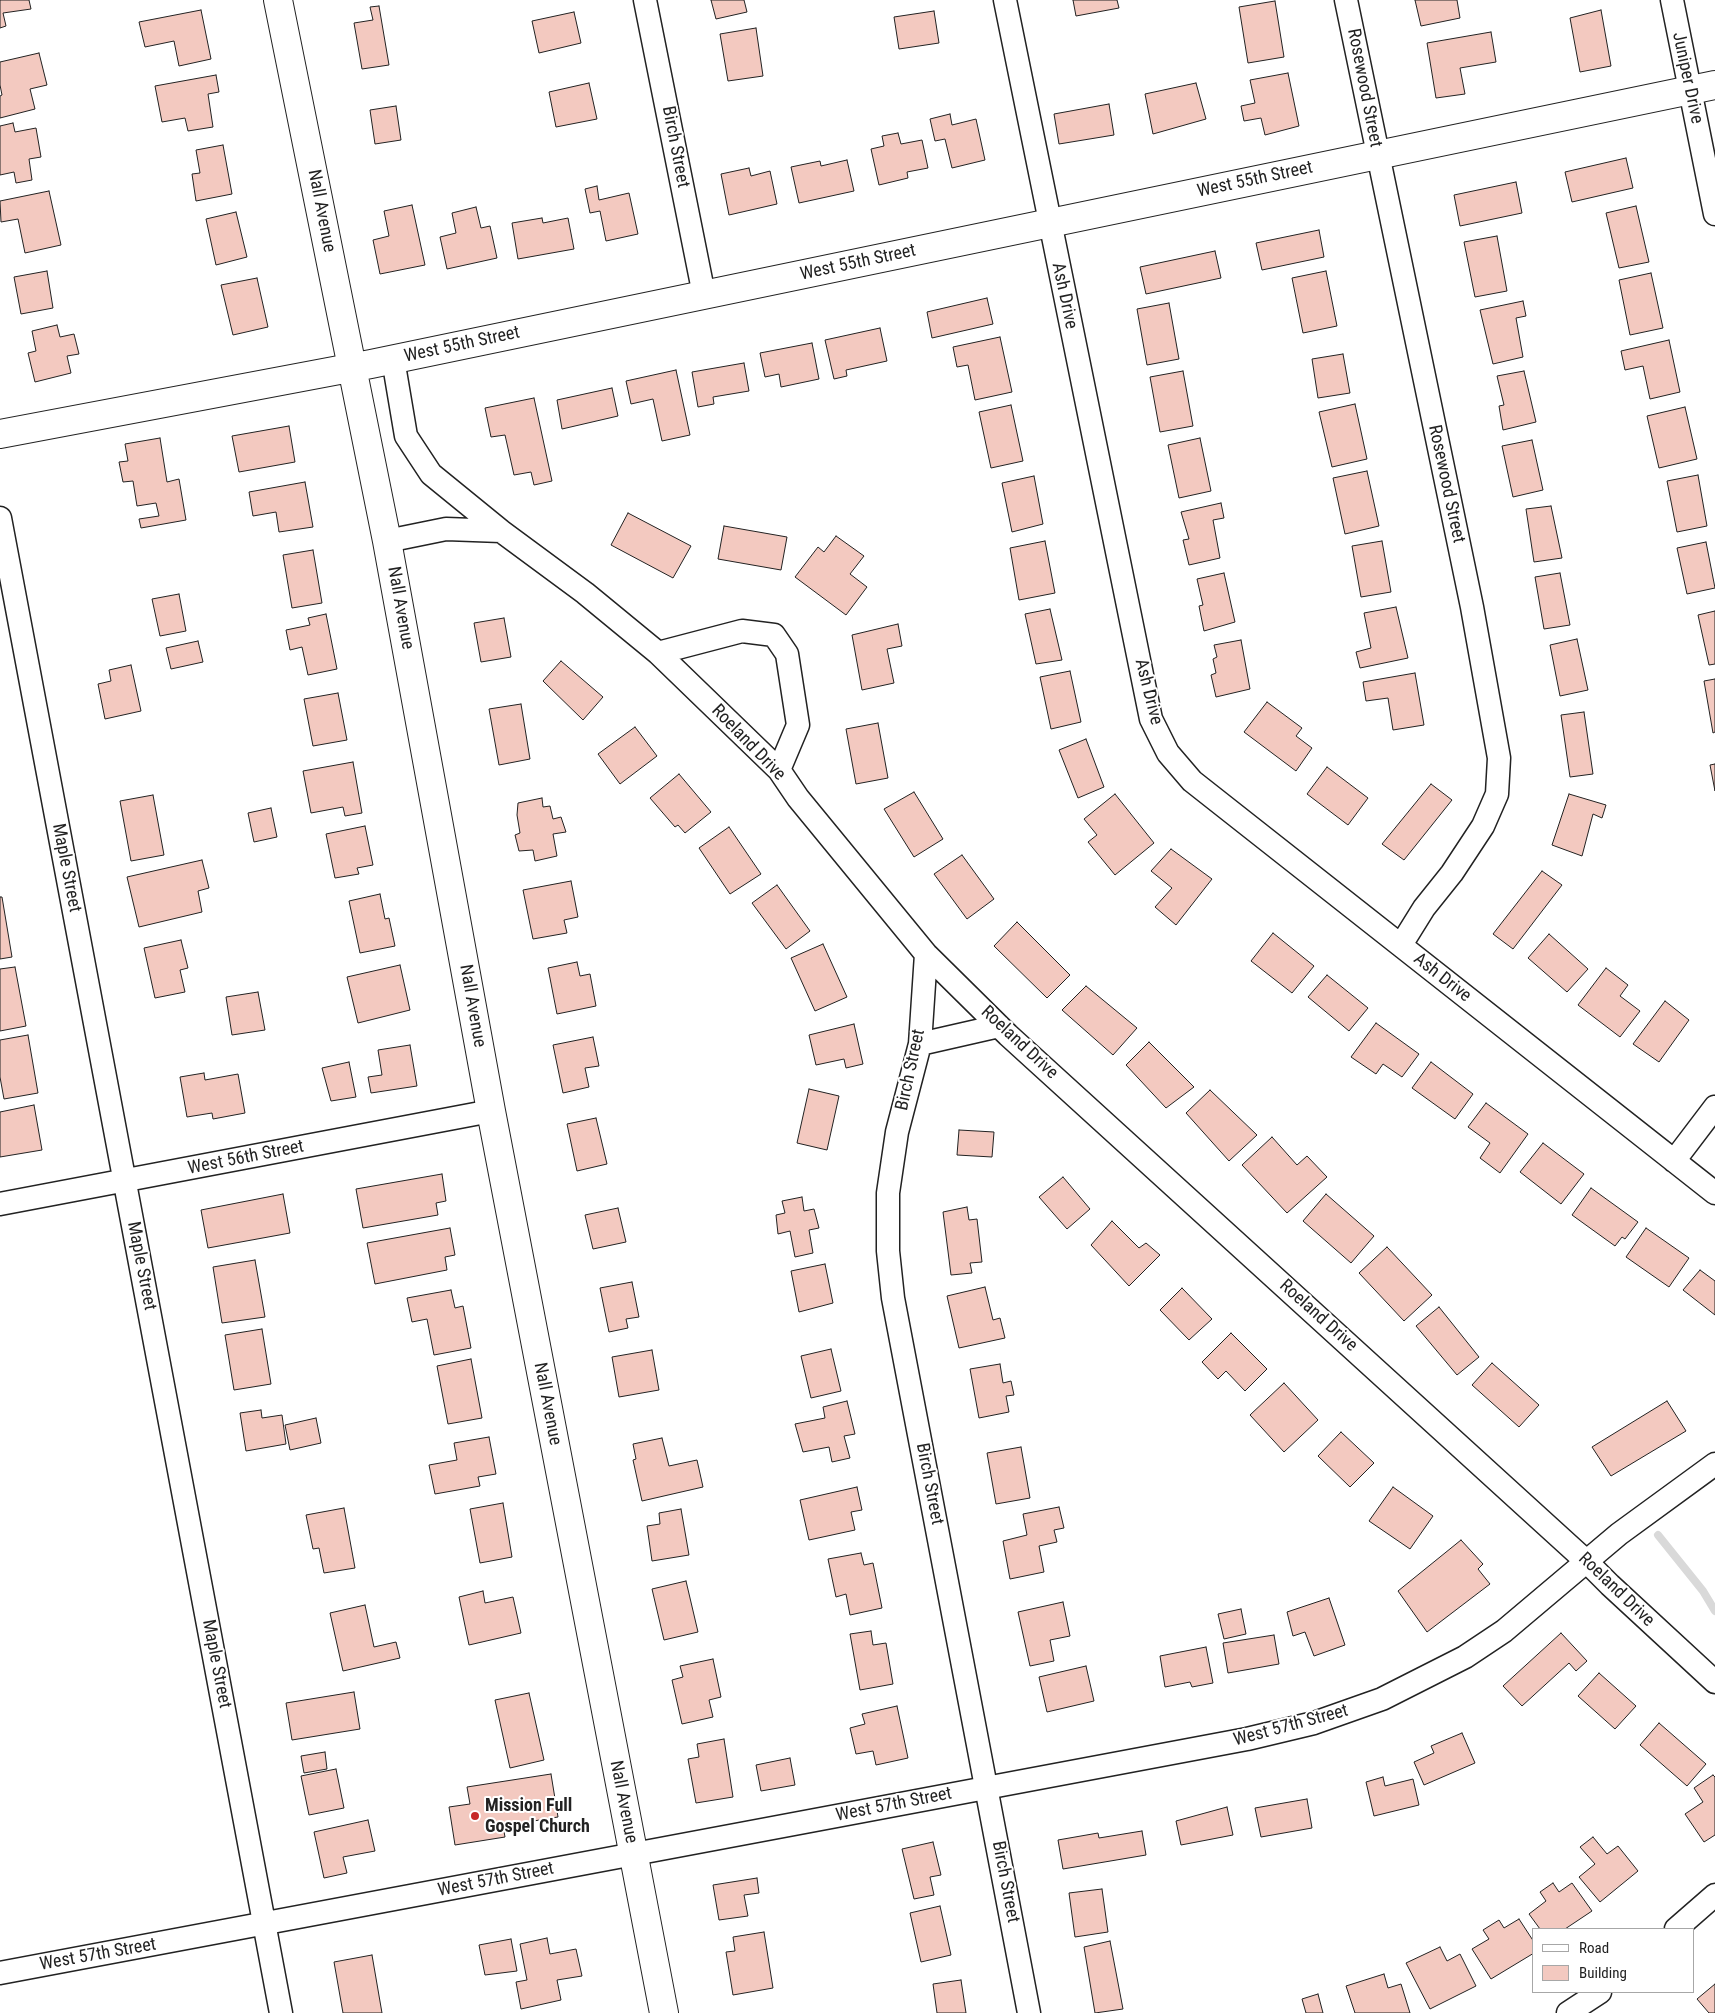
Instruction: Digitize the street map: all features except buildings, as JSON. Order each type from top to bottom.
[{"type":"street","name":"Nall Avenue","points":[[278,0],[387,541],[491,1111],[664,2013]]},
{"type":"street","name":"Birch Street","points":[[646,0],[704,294]]},
{"type":"street","name":"Ash Drive","points":[[1005,0],[1151,719],[1168,753],[1192,781],[1715,1192]]},
{"type":"street","name":"Rosewood Street","points":[[1346,0],[1472,608],[1499,758],[1497,794],[1483,826],[1452,873],[1424,908],[1401,945]]},
{"type":"street","name":"Juniper Drive","points":[[1672,0],[1703,88],[1715,214]]},
{"type":"street","name":"West 55th Street","points":[[0,434],[352,368],[1377,154],[1703,88]]},
{"type":"street","name":"Roeland Drive","points":[[393,359],[406,436],[431,474],[501,532],[585,593],[658,653],[779,770],[798,798],[926,954],[999,1026],[1587,1562],[1610,1586],[1715,1682]]},
{"type":"street","name":"Maple Street","points":[[0,518],[281,2013]]},
{"type":"street","points":[[387,541],[446,529],[501,532]]},
{"type":"street","points":[[658,653],[742,631],[774,635],[787,654],[798,724],[779,770]]},
{"type":"street","name":"Birch Street","points":[[926,954],[920,1044],[897,1132],[888,1193],[888,1250],[893,1298],[1029,2013]]},
{"type":"street","points":[[920,1044],[999,1026]]},
{"type":"street","points":[[1674,1161],[1715,1107]]},
{"type":"street","name":"West 56th Street","points":[[0,1204],[126,1182],[491,1111]]},
{"type":"street","name":"West 57th Street","points":[[0,1973],[1247,1739],[1314,1723],[1382,1699],[1465,1657],[1496,1636],[1619,1534],[1715,1464]]},
{"type":"street","points":[[1677,1928],[1715,1896]]},
{"type":"street","points":[[1568,2013],[1598,1993]]},
{"type":"waterway","points":[[1658,1535],[1703,1591],[1715,1611]]},
{"type":"place","name":"Mission Full Gospel Church","points":[[475,1816]]}]
